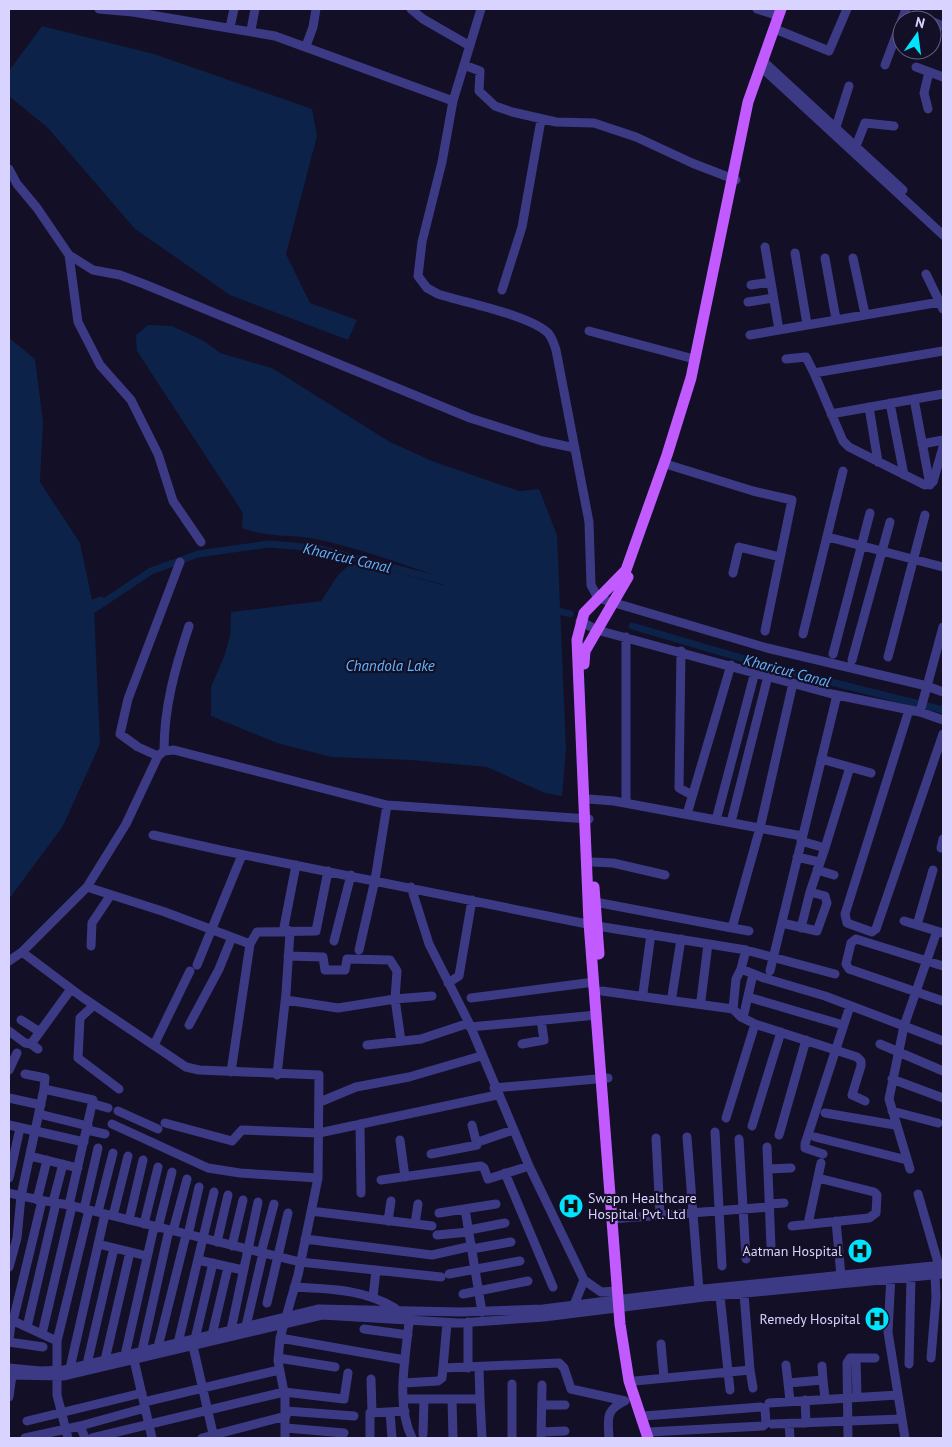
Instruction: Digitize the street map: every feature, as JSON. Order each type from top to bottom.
[{"type":"main road","points":[[764,65],[788,9]]},
{"type":"main road","points":[[649,1436],[633,1398],[629,1382],[621,1302],[586,819],[577,640],[580,621],[584,613],[626,570],[667,455],[691,378],[733,180],[780,12]]},
{"type":"main road","points":[[593,924],[595,902],[586,819],[588,799],[583,674],[585,650],[611,602],[631,572],[669,465],[696,379],[733,180]]},
{"type":"main road","points":[[598,987],[597,1015],[605,1079]]},
{"type":"main road","points":[[621,1302],[635,1380],[633,1398],[644,1416],[649,1436]]},
{"type":"street","points":[[99,9],[133,12],[251,30],[306,46],[453,100]]},
{"type":"street","points":[[230,27],[234,9]]},
{"type":"street","points":[[251,30],[255,9]]},
{"type":"street","points":[[306,46],[313,28],[316,9]]},
{"type":"street","points":[[411,9],[423,19],[470,46]]},
{"type":"street","points":[[482,9],[453,100],[442,162],[422,242],[418,276],[427,288],[438,294],[522,318],[537,324],[550,334],[556,350],[590,522],[591,585],[598,598],[767,648],[927,686],[943,692]]},
{"type":"street","points":[[757,9],[780,12]]},
{"type":"street","points":[[780,31],[829,51],[847,9]]},
{"type":"street","points":[[885,66],[906,9]]},
{"type":"street","points":[[464,65],[480,71],[479,91],[494,106],[541,120],[594,123],[636,137],[733,180]]},
{"type":"street","points":[[764,65],[836,127],[943,227]]},
{"type":"street","points":[[764,65],[943,235]]},
{"type":"street","points":[[916,67],[943,77]]},
{"type":"street","points":[[928,109],[924,93],[929,72]]},
{"type":"street","points":[[836,127],[849,86]]},
{"type":"street","points":[[502,290],[522,227],[541,120]]},
{"type":"street","points":[[856,146],[865,123],[894,126]]},
{"type":"street","points":[[9,169],[17,184],[37,208],[69,255],[93,270],[120,275],[144,284],[470,418],[542,442],[575,448]]},
{"type":"street","points":[[765,247],[779,330]]},
{"type":"street","points":[[795,253],[808,324]]},
{"type":"street","points":[[69,255],[78,322],[100,365],[131,400],[158,454],[173,501],[201,542]]},
{"type":"street","points":[[825,258],[836,319]]},
{"type":"street","points":[[852,258],[865,314]]},
{"type":"street","points":[[750,335],[865,314],[941,306],[926,274]]},
{"type":"street","points":[[751,285],[771,282]]},
{"type":"street","points":[[748,302],[773,298]]},
{"type":"street","points":[[589,331],[694,358]]},
{"type":"street","points":[[814,373],[943,351]]},
{"type":"street","points":[[786,359],[806,357],[843,441],[849,447],[925,485],[930,485]]},
{"type":"street","points":[[831,414],[943,394]]},
{"type":"street","points":[[914,399],[930,485]]},
{"type":"street","points":[[890,403],[904,475]]},
{"type":"street","points":[[869,407],[878,462]]},
{"type":"street","points":[[922,444],[943,440]]},
{"type":"street","points":[[930,485],[933,482],[943,447]]},
{"type":"street","points":[[669,465],[752,491],[792,500],[765,631]]},
{"type":"street","points":[[803,634],[843,471]]},
{"type":"street","points":[[832,654],[870,512]]},
{"type":"street","points":[[888,657],[925,515]]},
{"type":"street","points":[[852,660],[890,522]]},
{"type":"street","points":[[828,537],[943,567]]},
{"type":"street","points":[[733,573],[739,547],[780,557]]},
{"type":"street","points":[[180,562],[128,699],[120,734],[138,747],[161,753],[174,750],[387,806],[586,819]]},
{"type":"street","points":[[580,621],[597,630],[681,651],[837,695],[920,712],[943,720]]},
{"type":"street","points":[[9,961],[22,952],[87,887],[126,824],[161,753],[172,676],[189,626]]},
{"type":"street","points":[[920,712],[943,627]]},
{"type":"street","points":[[626,637],[626,803]]},
{"type":"street","points":[[681,651],[679,788],[692,795]]},
{"type":"street","points":[[687,814],[731,665]]},
{"type":"street","points":[[716,820],[755,672]]},
{"type":"street","points":[[731,822],[768,676]]},
{"type":"street","points":[[732,928],[760,828],[793,683]]},
{"type":"street","points":[[770,971],[837,695]]},
{"type":"street","points":[[909,710],[845,914],[847,923],[872,932],[876,929],[943,734]]},
{"type":"street","points":[[821,760],[870,773]]},
{"type":"street","points":[[801,928],[810,892],[850,768]]},
{"type":"street","points":[[588,799],[626,803],[731,822],[802,839],[825,848]]},
{"type":"street","points":[[359,950],[375,880],[387,806]]},
{"type":"street","points":[[153,834],[242,854],[593,924],[746,950],[835,974]]},
{"type":"street","points":[[154,1045],[194,968],[242,854]]},
{"type":"street","points":[[797,857],[834,875]]},
{"type":"street","points":[[592,862],[613,863],[665,875]]},
{"type":"street","points":[[290,932],[284,928],[296,865]]},
{"type":"street","points":[[917,925],[934,870]]},
{"type":"street","points":[[231,1072],[250,944],[257,932],[316,931],[328,871]]},
{"type":"street","points":[[334,941],[351,875]]},
{"type":"street","points":[[87,887],[110,896],[165,912],[250,944]]},
{"type":"street","points":[[411,887],[429,944],[469,1025],[529,1166],[584,1280],[601,1292],[621,1302]]},
{"type":"street","points":[[782,923],[811,931],[820,928],[827,903],[825,896],[810,892]]},
{"type":"street","points":[[91,946],[92,923],[110,896]]},
{"type":"street","points":[[448,982],[459,976],[472,900]]},
{"type":"street","points":[[595,902],[750,931]]},
{"type":"street","points":[[816,1137],[908,1164],[895,1125],[889,1099],[904,1026],[927,960],[940,932],[904,921]]},
{"type":"street","points":[[276,1074],[286,1000],[290,932]]},
{"type":"street","points":[[643,993],[651,934]]},
{"type":"street","points":[[189,1025],[219,969],[232,937]]},
{"type":"street","points":[[672,996],[681,939]]},
{"type":"street","points":[[943,966],[856,939],[851,942],[846,964],[849,969],[943,1001]]},
{"type":"street","points":[[701,1000],[708,944]]},
{"type":"street","points":[[733,1009],[736,979],[746,950]]},
{"type":"street","points":[[22,952],[71,989],[186,1067],[199,1070],[231,1072],[319,1075],[318,1178],[300,1262],[280,1338],[278,1358],[286,1413],[285,1438]]},
{"type":"street","points":[[288,956],[323,957],[325,970],[345,970],[347,959],[390,960],[397,971],[395,999],[401,1041]]},
{"type":"street","points":[[741,969],[850,1006],[943,1041]]},
{"type":"street","points":[[743,1018],[753,974]]},
{"type":"street","points":[[471,998],[598,987],[733,1009],[743,1018],[755,1024],[857,1057],[861,1061],[852,1095],[865,1101]]},
{"type":"street","points":[[9,1031],[25,1043],[35,1047],[40,1032],[71,989]]},
{"type":"street","points":[[286,1000],[338,1008],[395,999],[432,996]]},
{"type":"street","points":[[748,997],[843,1025]]},
{"type":"street","points":[[94,1005],[80,1018],[78,1058],[119,1089]]},
{"type":"street","points":[[823,1154],[805,1148],[805,1144],[850,1006]]},
{"type":"street","points":[[367,1045],[421,1040],[469,1025],[597,1015]]},
{"type":"street","points":[[21,1020],[40,1032]]},
{"type":"street","points":[[522,1044],[544,1040],[541,1020]]},
{"type":"street","points":[[726,1118],[755,1024]]},
{"type":"street","points":[[752,1126],[782,1032]]},
{"type":"street","points":[[779,1135],[806,1040]]},
{"type":"street","points":[[880,1044],[943,1071]]},
{"type":"street","points":[[9,1070],[17,1053]]},
{"type":"street","points":[[320,1102],[356,1087],[409,1078],[481,1056]]},
{"type":"street","points":[[9,1268],[17,1238],[21,1196],[45,1078],[25,1074]]},
{"type":"street","points":[[118,1112],[148,1124],[232,1141],[242,1130],[319,1133],[496,1091],[605,1079]]},
{"type":"street","points":[[892,1079],[943,1098]]},
{"type":"street","points":[[42,1334],[94,1104],[92,1099],[44,1089]]},
{"type":"street","points":[[9,1098],[41,1105]]},
{"type":"street","points":[[94,1104],[108,1108]]},
{"type":"street","points":[[892,1111],[938,1123]]},
{"type":"street","points":[[39,1114],[106,1134]]},
{"type":"street","points":[[825,1114],[895,1125]]},
{"type":"street","points":[[112,1124],[190,1161],[214,1169],[318,1178]]},
{"type":"street","points":[[140,1138],[148,1124]]},
{"type":"street","points":[[360,1124],[361,1194]]},
{"type":"street","points":[[9,1125],[84,1142]]},
{"type":"street","points":[[472,1125],[478,1142]]},
{"type":"street","points":[[9,1178],[20,1128]]},
{"type":"street","points":[[431,1154],[477,1146],[478,1142],[513,1130]]},
{"type":"street","points":[[715,1132],[722,1266]]},
{"type":"street","points":[[687,1137],[699,1290]]},
{"type":"street","points":[[656,1138],[660,1215]]},
{"type":"street","points":[[739,1139],[746,1259]]},
{"type":"street","points":[[400,1140],[405,1177]]},
{"type":"street","points":[[767,1147],[771,1247]]},
{"type":"street","points":[[67,1434],[56,1373],[57,1340],[98,1148]]},
{"type":"street","points":[[70,1368],[105,1214],[112,1153]]},
{"type":"street","points":[[30,1156],[78,1168]]},
{"type":"street","points":[[105,1214],[128,1156]]},
{"type":"street","points":[[43,1347],[9,1341],[11,1321],[40,1200],[47,1160]]},
{"type":"street","points":[[129,1220],[143,1160]]},
{"type":"street","points":[[27,1327],[63,1164]]},
{"type":"street","points":[[808,1224],[821,1164]]},
{"type":"street","points":[[381,1180],[481,1166],[484,1168],[488,1179],[529,1166]]},
{"type":"street","points":[[144,1224],[158,1168]]},
{"type":"street","points":[[768,1169],[792,1168]]},
{"type":"street","points":[[125,1355],[147,1256],[172,1172]]},
{"type":"street","points":[[506,1173],[553,1287]]},
{"type":"street","points":[[792,1226],[874,1216],[876,1213],[877,1195],[869,1190],[818,1178]]},
{"type":"street","points":[[142,1351],[171,1231],[187,1179]]},
{"type":"street","points":[[158,1347],[200,1187]]},
{"type":"street","points":[[178,1343],[214,1192]]},
{"type":"street","points":[[9,1193],[70,1205],[300,1262],[445,1275],[520,1261]]},
{"type":"street","points":[[918,1194],[940,1270],[931,1358]]},
{"type":"street","points":[[217,1242],[228,1195]]},
{"type":"street","points":[[232,1246],[242,1200]]},
{"type":"street","points":[[388,1220],[391,1201]]},
{"type":"street","points":[[231,1330],[258,1202]]},
{"type":"street","points":[[614,1218],[743,1209],[784,1203]]},
{"type":"street","points":[[246,1326],[274,1204]]},
{"type":"street","points":[[415,1224],[418,1204]]},
{"type":"street","points":[[439,1213],[496,1204]]},
{"type":"street","points":[[465,1209],[482,1312]]},
{"type":"street","points":[[311,1211],[432,1226]]},
{"type":"street","points":[[267,1303],[288,1213]]},
{"type":"street","points":[[836,1221],[841,1276]]},
{"type":"street","points":[[437,1235],[469,1231],[505,1223]]},
{"type":"street","points":[[305,1239],[432,1255],[511,1242]]},
{"type":"street","points":[[98,1244],[147,1256]]},
{"type":"street","points":[[87,1364],[114,1248]]},
{"type":"street","points":[[106,1360],[130,1252]]},
{"type":"street","points":[[198,1260],[243,1270]]},
{"type":"street","points":[[213,1263],[194,1342],[202,1388],[214,1437]]},
{"type":"street","points":[[212,1334],[228,1267]]},
{"type":"street","points":[[373,1297],[376,1270]]},
{"type":"street","points":[[9,1397],[10,1373],[56,1373],[134,1360],[194,1342],[286,1319],[319,1308],[482,1312],[744,1294],[940,1270]]},
{"type":"street","points":[[56,1373],[158,1347],[194,1342],[212,1334],[246,1326],[286,1319],[322,1316],[468,1322],[544,1317],[621,1302],[699,1290],[841,1276],[911,1277],[940,1270]]},
{"type":"street","points":[[891,1276],[888,1332],[905,1438]]},
{"type":"street","points":[[910,1364],[911,1277]]},
{"type":"street","points":[[574,1305],[584,1280]]},
{"type":"street","points":[[463,1294],[528,1281]]},
{"type":"street","points":[[294,1287],[355,1291],[373,1297],[398,1310]]},
{"type":"street","points":[[744,1294],[753,1388]]},
{"type":"street","points":[[720,1296],[730,1390]]},
{"type":"street","points":[[11,1321],[57,1340]]},
{"type":"street","points":[[409,1321],[403,1399],[412,1438]]},
{"type":"street","points":[[404,1383],[438,1381],[442,1378],[447,1322]]},
{"type":"street","points":[[468,1322],[468,1368]]},
{"type":"street","points":[[364,1329],[408,1335]]},
{"type":"street","points":[[280,1338],[406,1360]]},
{"type":"street","points":[[661,1344],[664,1378]]},
{"type":"street","points":[[278,1358],[335,1367]]},
{"type":"street","points":[[848,1438],[847,1363],[850,1358],[875,1358]]},
{"type":"street","points":[[856,1358],[857,1397]]},
{"type":"street","points":[[134,1360],[152,1438]]},
{"type":"street","points":[[443,1368],[479,1368],[559,1363],[564,1368],[571,1389],[633,1398]]},
{"type":"street","points":[[786,1365],[790,1402]]},
{"type":"street","points":[[822,1366],[825,1399]]},
{"type":"street","points":[[479,1368],[482,1438]]},
{"type":"street","points":[[26,1420],[62,1412],[144,1401],[279,1370]]},
{"type":"street","points":[[635,1380],[750,1370]]},
{"type":"street","points":[[92,1438],[284,1392],[344,1399],[348,1373]]},
{"type":"street","points":[[370,1438],[368,1416],[372,1412],[371,1379]]},
{"type":"street","points":[[788,1383],[823,1380]]},
{"type":"street","points":[[512,1384],[512,1438]]},
{"type":"street","points":[[542,1385],[541,1435],[565,1431]]},
{"type":"street","points":[[769,1403],[898,1395]]},
{"type":"street","points":[[609,1438],[610,1411],[615,1406],[633,1398]]},
{"type":"street","points":[[403,1399],[480,1399]]},
{"type":"street","points":[[423,1434],[424,1399]]},
{"type":"street","points":[[452,1399],[453,1438]]},
{"type":"street","points":[[806,1400],[806,1423]]},
{"type":"street","points":[[25,1438],[67,1434],[80,1426],[144,1401]]},
{"type":"street","points":[[542,1405],[565,1405]]},
{"type":"street","points":[[644,1416],[761,1407],[765,1409],[766,1423],[763,1426],[649,1436]]},
{"type":"street","points":[[372,1412],[405,1411]]},
{"type":"street","points":[[390,1412],[392,1438]]},
{"type":"street","points":[[202,1438],[214,1437],[286,1413],[354,1416]]},
{"type":"street","points":[[772,1424],[902,1419]]},
{"type":"street","points":[[789,1424],[790,1438]]},
{"type":"street","points":[[80,1426],[85,1438]]},
{"type":"street","points":[[286,1428],[344,1433]]},
{"type":"water","points":[[42,26],[154,54],[312,109],[317,136],[286,254],[310,303],[357,320],[348,340],[230,295],[135,229],[48,128],[9,96],[9,71]]},
{"type":"water","name":"Chandola Lake","points":[[148,325],[172,326],[204,341],[220,353],[272,368],[390,442],[432,461],[519,491],[539,489],[557,535],[566,750],[562,796],[545,793],[487,767],[411,760],[331,757],[277,743],[211,716],[211,687],[224,657],[230,636],[231,612],[321,601],[338,575],[349,565],[366,564],[443,585],[446,579],[368,553],[321,540],[272,535],[242,528],[243,513],[137,351],[136,335]]},
{"type":"water","points":[[9,338],[35,359],[43,422],[40,482],[80,543],[94,609],[100,744],[63,826],[9,899]]},
{"type":"waterway","name":"Kharicut Canal","points":[[86,605],[101,600],[94,609],[151,571],[198,554],[269,544],[316,548],[452,583]]},
{"type":"waterway","name":"Kharicut Canal","points":[[552,609],[570,614]]},
{"type":"waterway","name":"Kharicut Canal","points":[[632,626],[775,668],[943,710]]},
{"type":"place","name":"Swapn Healthcare Hospital Pvt. Ltd","points":[[571,1206]]},
{"type":"place","name":"Aatman Hospital","points":[[860,1251]]},
{"type":"place","name":"Remedy Hospital","points":[[877,1319]]}]
